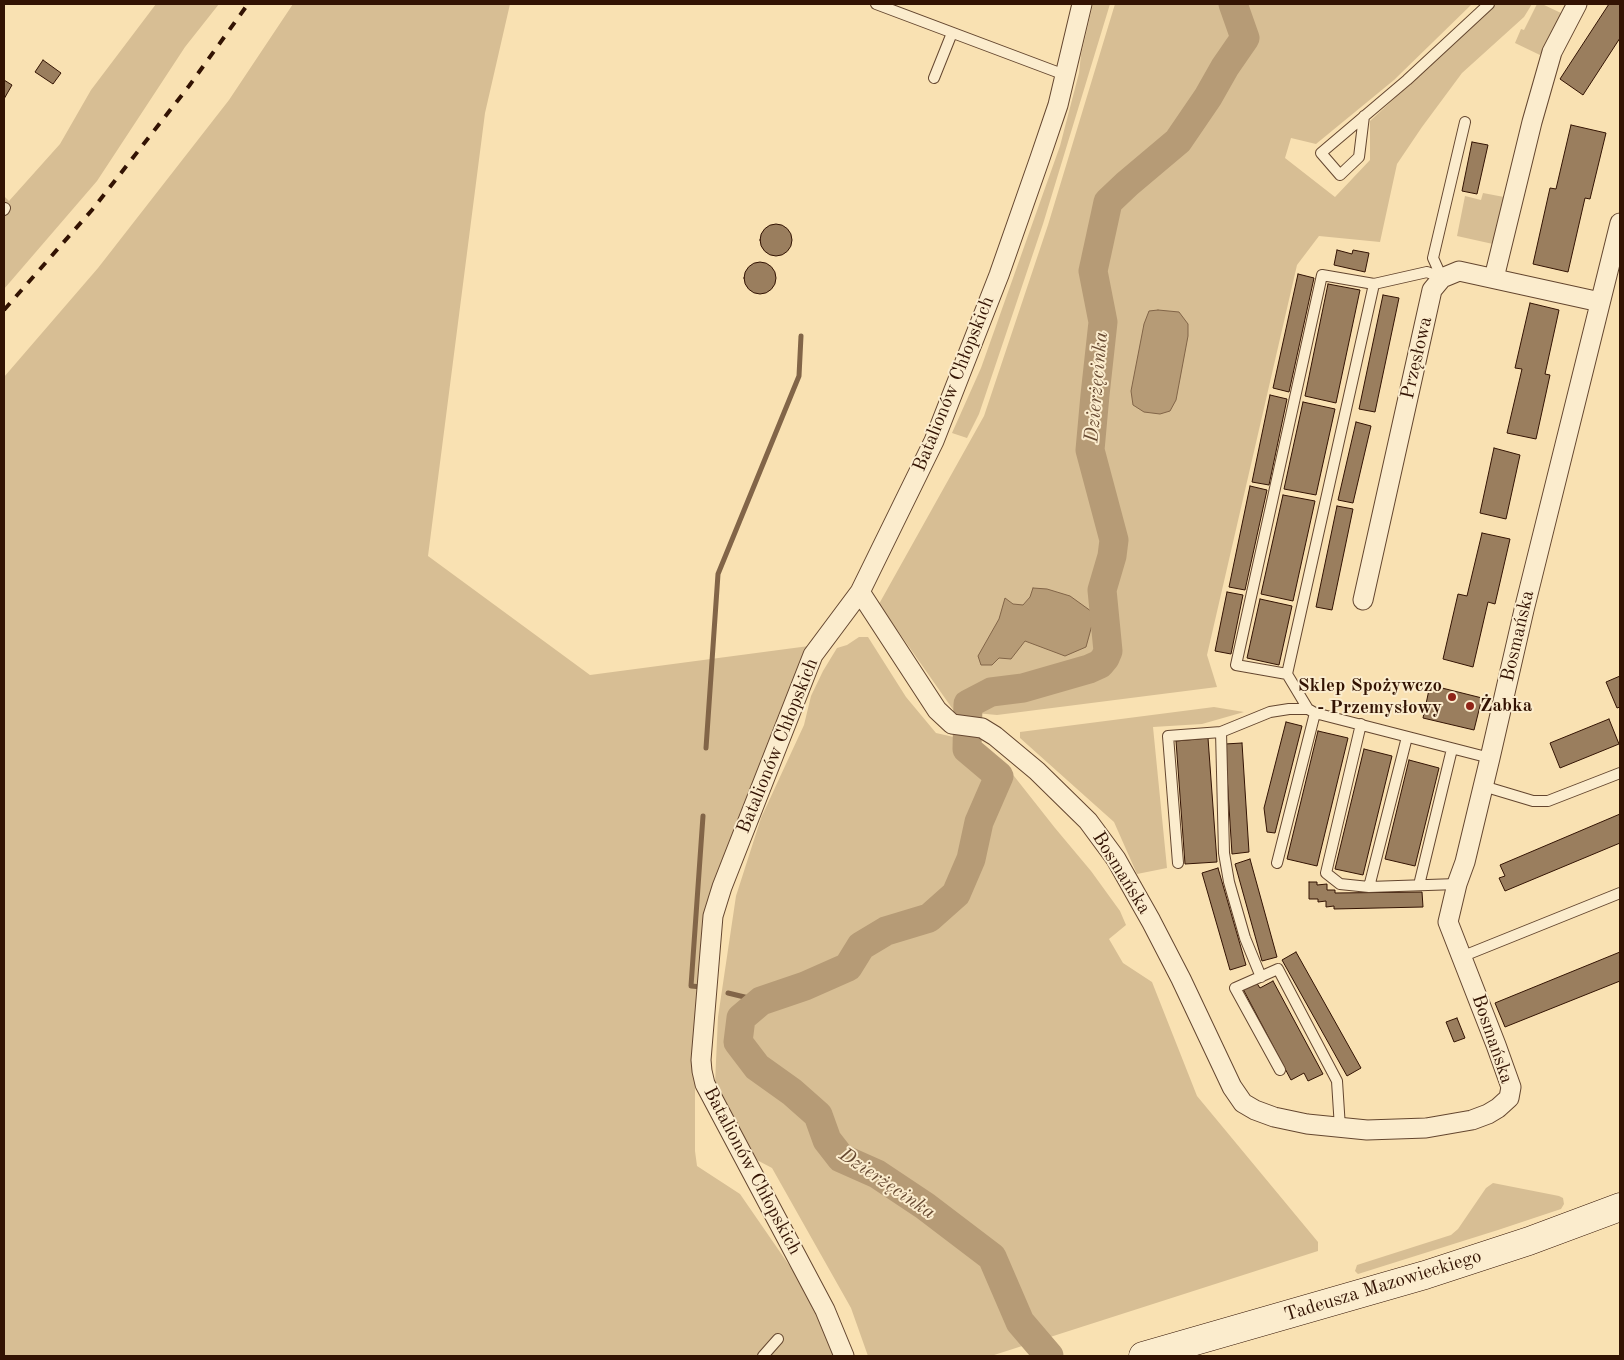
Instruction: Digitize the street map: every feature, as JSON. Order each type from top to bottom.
[{"type":"main road","name":"Tadeusza Mazowieckiego","points":[[1143,1356],[1466,1263],[1620,1207]]},
{"type":"street","name":"Batalionów Chłopskich","points":[[844,1356],[825,1310],[709,1093],[702,1071],[701,1060],[711,929],[716,904],[813,655],[860,592],[934,441],[999,275],[1058,105],[1082,4]]},
{"type":"street","points":[[1494,278],[1532,122],[1552,52],[1577,4]]},
{"type":"street","name":"Bosmańska","points":[[860,592],[937,710],[952,724],[982,728],[995,736],[1043,777],[1088,821],[1116,860],[1181,979],[1232,1087],[1243,1103],[1274,1118],[1308,1124],[1367,1130],[1426,1128],[1472,1120],[1498,1108],[1509,1098],[1511,1087],[1448,922],[1457,884],[1465,862],[1524,610],[1620,223]]},
{"type":"street","points":[[1442,278],[1459,271],[1600,302]]},
{"type":"street","name":"Przęsłowa","points":[[1362,600],[1432,290],[1442,278]]},
{"type":"lane","points":[[876,4],[1065,75]]},
{"type":"lane","points":[[1364,116],[1359,157],[1340,175],[1321,153],[1364,116],[1407,80],[1489,4]]},
{"type":"lane","points":[[934,78],[952,33]]},
{"type":"lane","points":[[1442,278],[1433,258],[1465,122]]},
{"type":"lane","points":[[1277,863],[1312,711],[1287,674],[1236,664],[1322,275],[1374,284],[1427,272],[1442,278]]},
{"type":"lane","points":[[1287,674],[1374,284]]},
{"type":"lane","points":[[1178,862],[1168,736],[1222,732],[1270,712],[1289,709],[1312,711],[1407,738],[1490,758]]},
{"type":"lane","points":[[1361,724],[1326,873],[1340,884],[1369,886],[1457,884]]},
{"type":"lane","points":[[1222,732],[1224,853],[1229,882],[1245,938],[1261,977]]},
{"type":"lane","points":[[1369,886],[1407,738]]},
{"type":"lane","points":[[1420,885],[1452,749]]},
{"type":"lane","points":[[1483,786],[1533,801],[1548,801],[1620,773]]},
{"type":"lane","points":[[1462,956],[1620,893]]},
{"type":"lane","points":[[1280,1070],[1235,988],[1278,969],[1337,1081],[1340,1128]]},
{"type":"lane","points":[[763,1356],[778,1339]]},
{"type":"shaded area","points":[[156,4],[219,4],[185,47],[97,181],[4,289],[4,196],[9,201],[60,144],[91,90]]},
{"type":"shaded area","points":[[293,4],[510,4],[485,113],[428,556],[590,675],[809,646],[711,889],[695,1022],[695,1151],[697,1166],[740,1194],[829,1323],[841,1356],[4,1356],[4,377],[98,268],[229,100]]},
{"type":"shaded area","points":[[1093,4],[1110,4],[1043,224],[979,414],[967,438],[952,433],[981,368],[1060,146],[1079,73],[1081,55]]},
{"type":"shaded area","points":[[1115,4],[1472,4],[1394,80],[1316,144],[1291,138],[1285,158],[1335,197],[1370,160],[1370,121],[1487,13],[1493,4],[1532,4],[1524,17],[1462,73],[1397,164],[1380,242],[1319,236],[1297,265],[1207,655],[1217,687],[997,715],[954,711],[879,604],[984,416],[1048,225]]},
{"type":"shaded area","points":[[1537,4],[1542,4],[1561,13],[1540,55],[1515,43],[1521,29],[1524,30]]},
{"type":"shaded area","points":[[1483,193],[1504,197],[1493,244],[1457,236],[1465,196],[1481,200]]},
{"type":"shaded area","points":[[1149,311],[1179,312],[1188,324],[1188,336],[1176,400],[1170,411],[1160,414],[1144,412],[1133,405],[1131,391],[1144,324]]},
{"type":"shaded area","points":[[1033,588],[1047,589],[1070,596],[1095,614],[1086,647],[1065,656],[1025,641],[1011,659],[999,658],[992,665],[981,665],[978,656],[999,619],[1005,598],[1013,604],[1023,605],[1030,597]]},
{"type":"shaded area","points":[[859,637],[868,637],[906,697],[936,733],[976,742],[1014,776],[1091,871],[1120,911],[1126,925],[1109,939],[1123,963],[1152,982],[1197,1096],[1318,1242],[1318,1251],[991,1356],[868,1356],[851,1308],[772,1168],[755,1159],[715,1084],[718,1017],[736,896],[761,818],[804,725],[811,696],[823,671],[837,648],[847,645]]},
{"type":"shaded area","points":[[1214,707],[1244,712],[1202,724],[1153,727],[1167,868],[1137,874],[1114,822],[1020,738],[1020,732]]},
{"type":"shaded area","points":[[1493,1183],[1559,1196],[1563,1198],[1564,1204],[1561,1209],[1498,1230],[1358,1274],[1355,1271],[1357,1265],[1451,1235],[1458,1229],[1486,1188]]},
{"type":"building","points":[[1609,4],[1620,4],[1620,38],[1583,95],[1560,79]]},
{"type":"building","points":[[43,60],[61,73],[53,84],[35,72]]},
{"type":"building","points":[[4,80],[12,85],[4,99]]},
{"type":"building","points":[[1571,125],[1606,133],[1590,199],[1585,198],[1568,272],[1533,264],[1550,188],[1556,189]]},
{"type":"building","points":[[1472,142],[1488,145],[1477,194],[1462,191]]},
{"type":"building","points":[[776,224],[788,228],[792,240],[788,252],[776,256],[764,252],[760,240],[764,228]]},
{"type":"building","points":[[1337,250],[1352,254],[1353,250],[1369,253],[1365,272],[1334,265]]},
{"type":"building","points":[[760,262],[772,266],[776,278],[772,290],[760,294],[748,290],[744,278],[748,266]]},
{"type":"building","points":[[1298,274],[1314,278],[1289,392],[1273,388]]},
{"type":"building","points":[[1328,284],[1360,290],[1336,403],[1305,396]]},
{"type":"building","points":[[1383,295],[1399,298],[1375,412],[1359,409]]},
{"type":"building","points":[[1530,303],[1559,310],[1545,374],[1550,375],[1536,439],[1507,433],[1522,369],[1515,368]]},
{"type":"building","points":[[1270,395],[1287,399],[1269,485],[1252,482]]},
{"type":"building","points":[[1303,402],[1335,409],[1316,495],[1284,489]]},
{"type":"building","points":[[1356,422],[1371,426],[1353,503],[1338,500]]},
{"type":"building","points":[[1494,448],[1520,455],[1506,519],[1480,513]]},
{"type":"building","points":[[1250,486],[1267,490],[1245,590],[1229,587]]},
{"type":"building","points":[[1283,495],[1315,501],[1293,601],[1261,594]]},
{"type":"building","points":[[1337,506],[1353,509],[1332,610],[1316,607]]},
{"type":"building","points":[[1482,533],[1510,539],[1495,604],[1488,602],[1473,667],[1443,659],[1458,594],[1467,596]]},
{"type":"building","points":[[1227,592],[1243,595],[1231,654],[1215,651]]},
{"type":"building","points":[[1260,599],[1292,606],[1279,665],[1247,658]]},
{"type":"building","points":[[1620,676],[1620,707],[1617,708],[1606,682]]},
{"type":"building","points":[[1430,685],[1482,698],[1474,730],[1423,718]]},
{"type":"building","points":[[1609,719],[1619,744],[1560,768],[1550,743]]},
{"type":"building","points":[[1286,722],[1302,726],[1275,833],[1267,832],[1264,808]]},
{"type":"building","points":[[1318,731],[1348,738],[1317,866],[1287,859]]},
{"type":"building","points":[[1208,738],[1217,862],[1185,864],[1176,741]]},
{"type":"building","points":[[1242,743],[1249,852],[1232,854],[1225,744]]},
{"type":"building","points":[[1364,749],[1392,756],[1363,875],[1335,869]]},
{"type":"building","points":[[1409,760],[1439,768],[1415,866],[1385,859]]},
{"type":"building","points":[[1620,814],[1620,843],[1505,891],[1499,878],[1505,876],[1500,865]]},
{"type":"building","points":[[1250,859],[1277,957],[1262,961],[1235,864]]},
{"type":"building","points":[[1218,868],[1246,965],[1230,970],[1202,873]]},
{"type":"building","points":[[1309,882],[1317,882],[1317,885],[1327,884],[1327,890],[1335,890],[1335,893],[1422,892],[1423,907],[1334,909],[1334,906],[1326,907],[1326,901],[1318,902],[1318,899],[1309,899]]},
{"type":"building","points":[[1296,952],[1361,1068],[1347,1076],[1282,960]]},
{"type":"building","points":[[1620,952],[1620,981],[1505,1027],[1495,1003]]},
{"type":"building","points":[[1273,981],[1323,1074],[1308,1081],[1304,1073],[1291,1080],[1243,989],[1256,982],[1260,988]]},
{"type":"building","points":[[1457,1018],[1465,1038],[1454,1042],[1446,1022]]},
{"type":"waterway","name":"Dzierżęcinka","points":[[1049,1356],[1020,1322],[992,1257],[925,1206],[877,1174],[841,1158],[827,1140],[818,1115],[792,1092],[757,1067],[738,1042],[741,1018],[761,1001],[805,986],[848,967],[861,946],[886,931],[929,918],[956,894],[971,859],[979,822],[999,776],[967,749],[968,704],[991,692],[1023,688],[1089,669],[1100,664],[1105,658],[1108,651],[1102,590],[1112,556],[1114,540],[1090,450],[1103,322],[1093,271],[1108,202],[1178,141],[1245,38],[1233,4]]},
{"type":"waterway","points":[[706,748],[718,574],[799,376],[801,336]]},
{"type":"waterway","points":[[702,987],[691,986],[703,816]]},
{"type":"waterway","points":[[728,993],[761,1001]]},
{"type":"railway","points":[[4,310],[92,210],[189,86],[248,4]]},
{"type":"place","name":"Sklep Spożywczo - Przemysłowy","points":[[1452,697]]},
{"type":"place","name":"Żabka","points":[[1470,706]]}]
